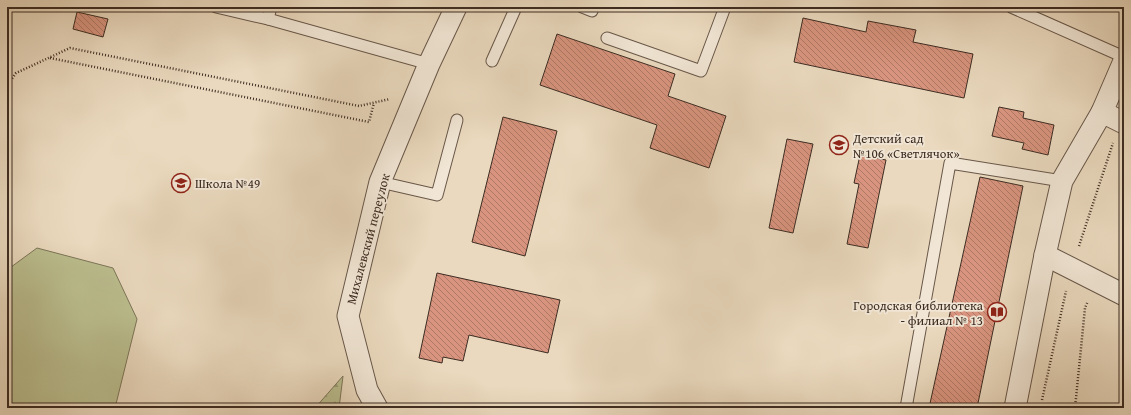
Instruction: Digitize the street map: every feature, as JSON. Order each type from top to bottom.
[{"type":"street","name":"Михалевский переулок","points":[[377,408],[367,390],[348,316],[380,182],[429,64],[456,7]]},
{"type":"street","points":[[1015,408],[1045,255],[1062,180],[1102,112],[1124,61]]},
{"type":"street","points":[[1102,112],[1124,124]]},
{"type":"street","points":[[1045,255],[1124,295]]},
{"type":"lane","points":[[216,7],[268,19],[429,64]]},
{"type":"lane","points":[[268,19],[271,7]]},
{"type":"lane","points":[[492,61],[516,7]]},
{"type":"lane","points":[[607,38],[701,70],[725,7]]},
{"type":"lane","points":[[1011,7],[1124,57]]},
{"type":"lane","points":[[380,182],[437,195],[457,120]]},
{"type":"lane","points":[[906,408],[950,163],[1062,180]]},
{"type":"path","points":[[7,86],[16,73],[70,48],[359,106],[391,99],[414,100]]},
{"type":"path","points":[[49,58],[369,122],[374,103]]},
{"type":"path","points":[[1075,408],[1085,308],[1095,280]]},
{"type":"green space","points":[[37,248],[113,268],[137,319],[115,408],[7,408],[7,270]]},
{"type":"green space","points":[[343,376],[339,408],[315,408]]},
{"type":"building","points":[[77,12],[108,19],[103,37],[73,29]]},
{"type":"building","points":[[803,18],[866,32],[868,21],[916,30],[913,42],[973,54],[964,98],[794,62]]},
{"type":"building","points":[[557,34],[675,74],[668,96],[726,116],[709,168],[650,148],[657,125],[540,85]]},
{"type":"building","points":[[999,107],[1024,112],[1023,118],[1054,125],[1048,155],[1022,149],[1024,143],[992,136]]},
{"type":"building","points":[[503,117],[557,131],[525,256],[472,242]]},
{"type":"building","points":[[787,139],[813,144],[793,233],[769,228]]},
{"type":"building","points":[[860,155],[886,160],[868,248],[847,244],[859,184],[854,183]]},
{"type":"building","points":[[980,177],[1023,186],[977,408],[929,408]]},
{"type":"building","points":[[437,273],[560,300],[548,353],[469,335],[463,361],[443,357],[442,363],[419,358]]},
{"type":"place","name":"Детский сад №106 «Светлячок»","points":[[839,145]]},
{"type":"place","name":"Школа №49","points":[[181,183]]},
{"type":"place","name":"Городская библиотека - филиал № 13","points":[[997,312]]}]
